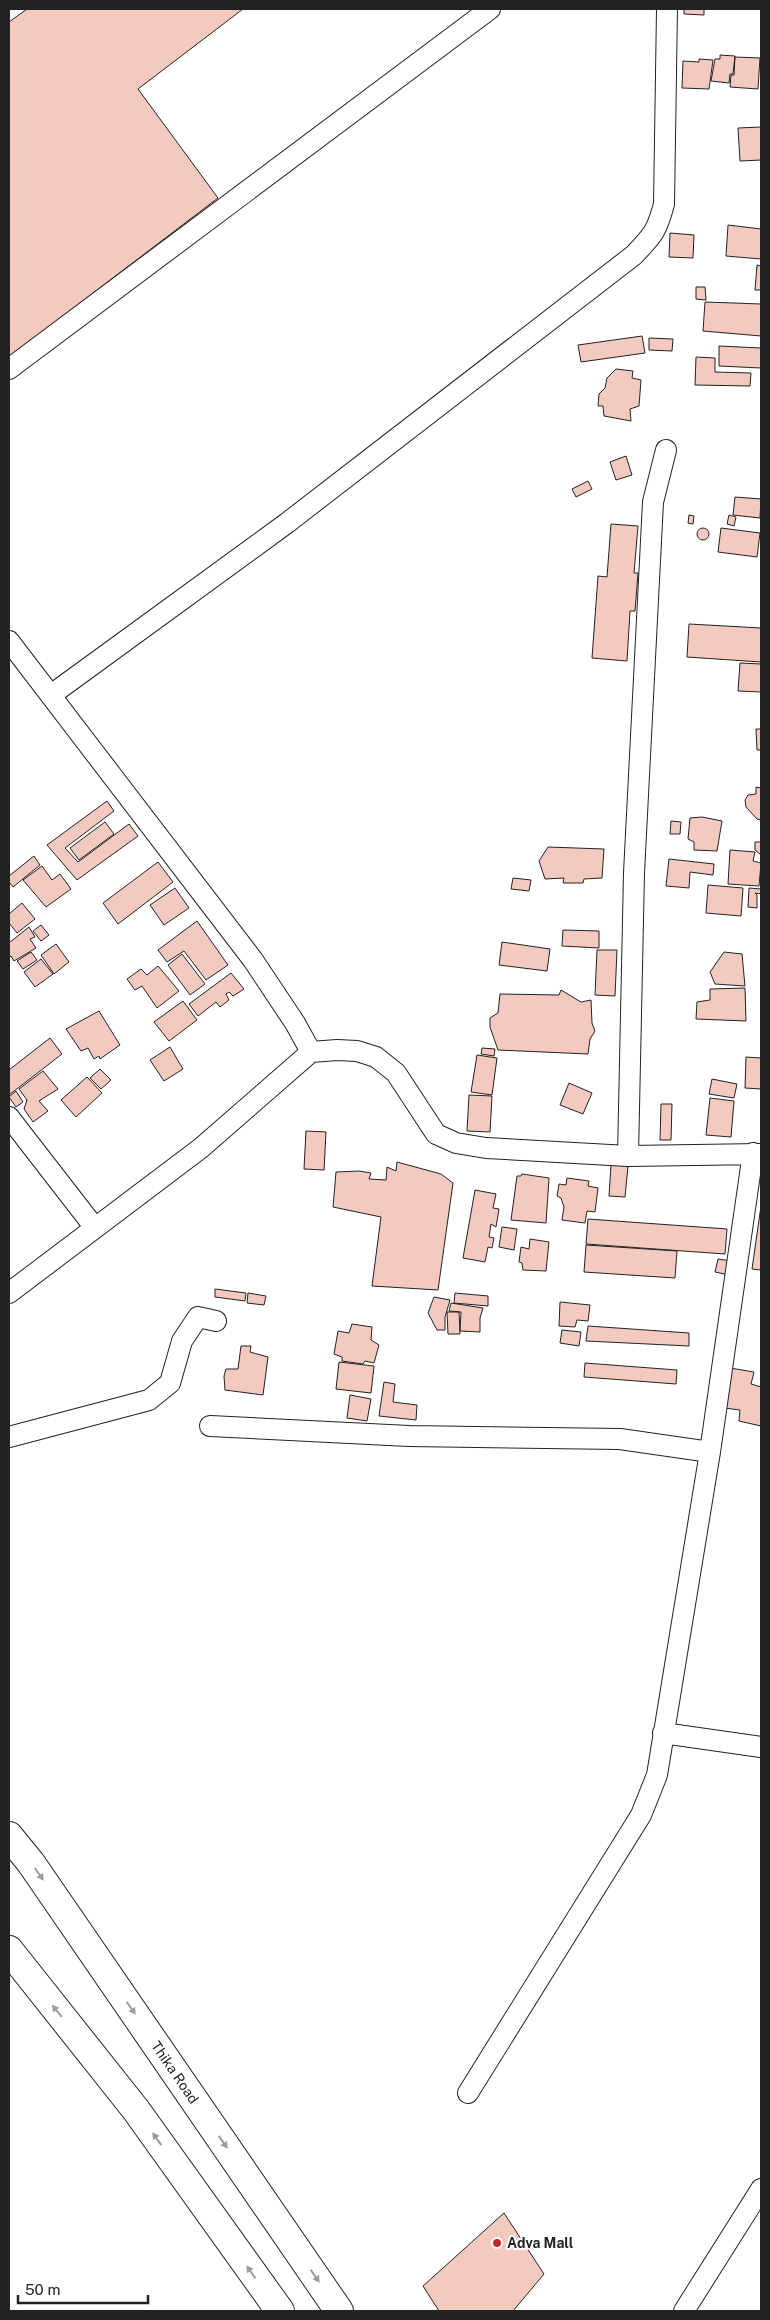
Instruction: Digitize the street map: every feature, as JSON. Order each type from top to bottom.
[{"type":"highway","name":"Thika Road","points":[[9,1836],[31,1863],[339,2311]]},
{"type":"highway","points":[[9,1950],[136,2110],[280,2311]]},
{"type":"street","points":[[9,370],[490,9]]},
{"type":"street","points":[[51,696],[288,523],[634,255],[650,238],[658,227],[664,204],[667,9]]},
{"type":"street","points":[[628,1156],[634,873],[653,502],[666,450]]},
{"type":"street","points":[[9,641],[253,960],[295,1023],[311,1052]]},
{"type":"street","points":[[9,1293],[201,1148],[311,1052],[357,1051],[376,1056],[396,1073],[436,1134],[456,1143],[486,1148],[628,1156],[757,1154],[657,1775],[641,1815],[468,2093]]},
{"type":"street","points":[[9,1117],[95,1228]]},
{"type":"street","points":[[9,1437],[149,1400],[170,1383],[182,1341],[198,1317],[216,1321]]},
{"type":"street","points":[[210,1426],[409,1436],[620,1439],[710,1452]]},
{"type":"street","points":[[663,1733],[761,1747]]},
{"type":"street","points":[[684,2311],[761,2188]]},
{"type":"building","points":[[27,9],[243,9],[138,89],[218,198],[9,357],[9,22]]},
{"type":"building","points":[[684,9],[704,9],[704,15],[684,14]]},
{"type":"building","points":[[720,55],[735,56],[733,74],[730,74],[729,83],[711,81],[715,59],[720,59]]},
{"type":"building","points":[[735,57],[760,58],[758,89],[730,87],[731,75],[734,75]]},
{"type":"building","points":[[699,59],[713,60],[709,89],[682,88],[683,61],[699,62]]},
{"type":"building","points":[[761,127],[761,160],[740,161],[738,128]]},
{"type":"building","points":[[728,225],[761,229],[761,259],[726,256]]},
{"type":"building","points":[[670,233],[694,235],[693,258],[669,257]]},
{"type":"building","points":[[757,265],[761,266],[761,290],[755,290]]},
{"type":"building","points":[[696,287],[705,287],[706,300],[696,299]]},
{"type":"building","points":[[705,302],[761,304],[761,336],[703,331]]},
{"type":"building","points":[[642,336],[645,353],[581,362],[578,345]]},
{"type":"building","points":[[649,338],[673,339],[672,351],[649,350]]},
{"type":"building","points":[[719,346],[761,348],[761,368],[719,366]]},
{"type":"building","points":[[696,357],[715,358],[715,372],[751,373],[750,386],[695,385]]},
{"type":"building","points":[[616,369],[633,371],[632,378],[641,380],[639,406],[630,409],[631,421],[604,416],[603,406],[598,406],[599,394],[605,388],[607,378]]},
{"type":"building","points":[[626,456],[632,475],[616,480],[610,462]]},
{"type":"building","points":[[588,481],[592,489],[576,497],[572,489]]},
{"type":"building","points":[[735,497],[761,499],[760,518],[733,515]]},
{"type":"building","points":[[689,515],[694,516],[693,524],[688,523]]},
{"type":"building","points":[[729,515],[736,517],[734,526],[727,524]]},
{"type":"building","points":[[611,524],[638,526],[634,573],[638,573],[635,611],[630,611],[627,661],[592,658],[598,576],[607,577]]},
{"type":"building","points":[[705,528],[708,529],[708,539],[701,540],[698,539],[697,532],[698,529]]},
{"type":"building","points":[[721,528],[760,533],[757,557],[718,552]]},
{"type":"building","points":[[689,624],[761,628],[761,662],[687,657]]},
{"type":"building","points":[[740,663],[761,664],[761,692],[738,691]]},
{"type":"building","points":[[756,729],[761,729],[761,750],[757,750]]},
{"type":"building","points":[[756,787],[761,788],[761,820],[757,819],[746,807],[745,800],[748,795],[756,794]]},
{"type":"building","points":[[107,801],[114,811],[65,848],[78,862],[129,824],[138,836],[77,880],[47,845]]},
{"type":"building","points":[[702,817],[722,821],[717,851],[694,850],[694,842],[688,839],[690,818]]},
{"type":"building","points":[[671,821],[681,822],[680,834],[670,834]]},
{"type":"building","points":[[105,822],[114,834],[79,860],[70,848]]},
{"type":"building","points":[[755,842],[761,842],[761,855],[755,850]]},
{"type":"building","points":[[548,847],[604,849],[602,878],[584,879],[583,883],[563,883],[564,878],[545,879],[539,861]]},
{"type":"building","points":[[730,850],[755,852],[753,861],[761,863],[759,886],[728,884]]},
{"type":"building","points":[[34,856],[40,865],[13,887],[9,882],[9,876]]},
{"type":"building","points":[[669,859],[714,864],[713,875],[690,872],[689,888],[666,886]]},
{"type":"building","points":[[158,862],[173,882],[118,924],[103,903]]},
{"type":"building","points":[[42,866],[52,880],[60,874],[71,889],[46,907],[23,880]]},
{"type":"building","points":[[513,878],[531,880],[529,891],[511,889]]},
{"type":"building","points":[[708,885],[743,888],[741,916],[706,913]]},
{"type":"building","points":[[175,888],[189,908],[164,925],[150,905]]},
{"type":"building","points":[[749,888],[761,889],[761,894],[755,893],[757,895],[757,908],[748,907]]},
{"type":"building","points":[[22,903],[35,919],[17,933],[9,923],[9,914]]},
{"type":"building","points":[[197,921],[228,965],[206,980],[184,951],[167,962],[158,950]]},
{"type":"building","points":[[41,925],[49,935],[41,941],[33,931]]},
{"type":"building","points":[[29,927],[35,937],[30,939],[36,948],[14,961],[11,956],[9,958],[9,943]]},
{"type":"building","points":[[563,930],[599,931],[599,948],[562,946]]},
{"type":"building","points":[[502,942],[550,949],[547,971],[499,965]]},
{"type":"building","points":[[56,944],[69,962],[54,974],[41,955]]},
{"type":"building","points":[[597,950],[617,950],[615,996],[595,995]]},
{"type":"building","points":[[31,952],[37,960],[23,969],[17,961]]},
{"type":"building","points":[[724,952],[742,954],[745,986],[715,984],[710,972]]},
{"type":"building","points":[[182,954],[205,984],[190,995],[168,965]]},
{"type":"building","points":[[41,959],[53,974],[35,987],[24,972]]},
{"type":"building","points":[[158,966],[179,991],[157,1008],[142,986],[135,990],[127,979],[141,969],[147,975]]},
{"type":"building","points":[[231,973],[244,989],[233,996],[229,992],[226,994],[229,1000],[220,1007],[216,1002],[198,1016],[189,1004]]},
{"type":"building","points":[[745,988],[746,1021],[696,1019],[697,1002],[710,1000],[710,989]]},
{"type":"building","points":[[561,990],[581,1002],[591,1000],[592,1023],[595,1031],[590,1039],[588,1054],[498,1050],[490,1027],[490,1018],[498,1013],[500,994],[559,995]]},
{"type":"building","points":[[183,1001],[197,1020],[169,1041],[154,1022]]},
{"type":"building","points":[[99,1011],[120,1045],[100,1059],[99,1056],[94,1059],[88,1048],[81,1051],[66,1029]]},
{"type":"building","points":[[50,1038],[62,1054],[9,1095],[9,1070]]},
{"type":"building","points":[[170,1047],[183,1069],[164,1081],[150,1060]]},
{"type":"building","points":[[482,1048],[495,1049],[494,1056],[481,1054]]},
{"type":"building","points":[[477,1055],[497,1058],[492,1095],[471,1092]]},
{"type":"building","points":[[746,1057],[761,1058],[761,1089],[745,1088]]},
{"type":"building","points":[[100,1069],[111,1080],[101,1089],[90,1078]]},
{"type":"building","points":[[43,1071],[58,1089],[39,1101],[48,1111],[33,1122],[24,1109],[27,1100],[19,1089]]},
{"type":"building","points":[[87,1077],[102,1093],[76,1117],[61,1100]]},
{"type":"building","points":[[712,1079],[737,1084],[734,1098],[709,1094]]},
{"type":"building","points":[[569,1083],[592,1093],[583,1114],[560,1105]]},
{"type":"building","points":[[16,1091],[23,1102],[16,1107],[9,1097]]},
{"type":"building","points":[[469,1095],[492,1096],[490,1132],[467,1131]]},
{"type":"building","points":[[710,1098],[734,1101],[731,1137],[706,1135]]},
{"type":"building","points":[[661,1104],[672,1104],[671,1140],[660,1140]]},
{"type":"building","points":[[306,1131],[326,1132],[324,1170],[304,1169]]},
{"type":"building","points":[[397,1162],[441,1174],[453,1183],[438,1290],[372,1286],[381,1217],[333,1207],[336,1172],[359,1171],[371,1173],[369,1179],[386,1180],[387,1167],[396,1171]]},
{"type":"building","points":[[611,1165],[628,1166],[625,1197],[609,1196]]},
{"type":"building","points":[[522,1174],[549,1178],[546,1223],[511,1220],[517,1176]]},
{"type":"building","points":[[567,1178],[589,1181],[588,1186],[598,1188],[595,1212],[587,1211],[585,1223],[562,1220],[564,1207],[561,1198],[557,1196],[559,1184],[566,1185]]},
{"type":"building","points":[[475,1190],[496,1194],[493,1208],[499,1209],[496,1227],[491,1224],[489,1237],[494,1238],[492,1248],[488,1247],[485,1262],[463,1258]]},
{"type":"building","points":[[761,1206],[761,1270],[752,1269]]},
{"type":"building","points":[[588,1219],[727,1229],[725,1254],[586,1244]]},
{"type":"building","points":[[502,1227],[517,1229],[514,1250],[499,1247]]},
{"type":"building","points":[[530,1239],[549,1242],[546,1271],[523,1270],[522,1263],[519,1262],[521,1247],[529,1249]]},
{"type":"building","points":[[586,1245],[677,1251],[675,1278],[584,1272]]},
{"type":"building","points":[[718,1259],[732,1261],[729,1275],[715,1272]]},
{"type":"building","points":[[215,1289],[246,1293],[245,1301],[215,1297]]},
{"type":"building","points":[[248,1293],[266,1296],[264,1305],[247,1303]]},
{"type":"building","points":[[455,1293],[488,1296],[488,1306],[454,1303]]},
{"type":"building","points":[[434,1297],[450,1300],[445,1317],[445,1330],[437,1330],[428,1313]]},
{"type":"building","points":[[560,1302],[590,1305],[588,1321],[577,1320],[575,1327],[559,1326]]},
{"type":"building","points":[[451,1303],[483,1308],[480,1318],[480,1332],[460,1331],[461,1312],[449,1311]]},
{"type":"building","points":[[447,1312],[459,1312],[460,1334],[448,1334]]},
{"type":"building","points":[[352,1324],[372,1327],[371,1340],[379,1345],[374,1363],[365,1361],[363,1364],[342,1361],[342,1357],[334,1354],[338,1331],[349,1333]]},
{"type":"building","points":[[588,1326],[689,1333],[689,1346],[586,1341]]},
{"type":"building","points":[[562,1330],[581,1332],[579,1346],[560,1343]]},
{"type":"building","points":[[241,1346],[251,1346],[250,1352],[268,1357],[263,1395],[225,1390],[224,1376],[226,1369],[238,1369]]},
{"type":"building","points":[[339,1362],[374,1366],[371,1393],[336,1389]]},
{"type":"building","points":[[585,1363],[677,1370],[676,1384],[584,1377]]},
{"type":"building","points":[[730,1368],[754,1372],[751,1384],[761,1387],[761,1426],[739,1421],[740,1410],[724,1408]]},
{"type":"building","points":[[384,1382],[395,1384],[393,1402],[417,1405],[416,1420],[379,1416]]},
{"type":"building","points":[[350,1395],[371,1399],[367,1421],[347,1418]]},
{"type":"building","name":"Adva Mall","points":[[504,2213],[544,2274],[513,2311],[439,2311],[423,2286]]},
{"type":"place","name":"Adva Mall","points":[[497,2243]]}]
